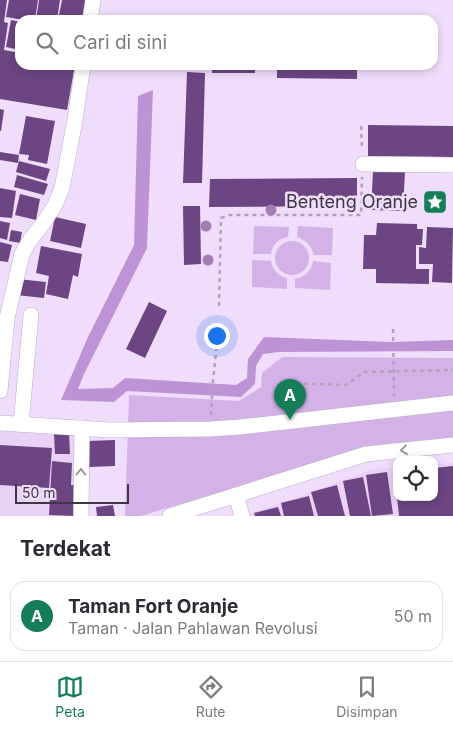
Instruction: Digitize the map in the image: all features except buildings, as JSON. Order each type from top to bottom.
[{"type":"street","points":[[91,15],[94,0]]},
{"type":"street","points":[[0,391],[8,318],[22,254],[55,205],[62,188],[82,70]]},
{"type":"street","points":[[363,164],[453,165]]},
{"type":"street","points":[[21,424],[31,315]]},
{"type":"street","points":[[0,423],[110,430],[230,428],[453,403]]},
{"type":"street","points":[[81,516],[82,428]]},
{"type":"street","points":[[170,516],[366,454],[453,445]]},
{"type":"street","points":[[236,496],[242,516]]},
{"type":"path","points":[[219,306],[221,218],[229,215],[361,215],[363,164],[361,126]]},
{"type":"path","points":[[213,398],[219,324]]},
{"type":"path","points":[[393,329],[394,410]]},
{"type":"path","points":[[280,383],[346,385],[364,372],[453,370]]},
{"type":"shaded area","points":[[153,90],[147,248],[78,389],[113,388],[125,378],[236,385],[247,378],[248,359],[264,337],[391,342],[453,340],[453,351],[279,352],[263,354],[256,366],[255,384],[241,397],[127,391],[114,402],[61,400],[88,337],[134,245],[138,96]]},
{"type":"shaded area","points":[[254,226],[289,227],[288,237],[276,243],[271,254],[253,254]]},
{"type":"shaded area","points":[[298,226],[333,228],[332,255],[314,255],[308,243],[297,237]]},
{"type":"shaded area","points":[[292,241],[304,246],[309,258],[304,270],[292,275],[280,270],[275,258],[280,246]]},
{"type":"shaded area","points":[[252,260],[271,261],[276,272],[287,278],[287,289],[252,287]]},
{"type":"shaded area","points":[[313,261],[331,263],[330,290],[295,288],[295,279],[307,273]]},
{"type":"shaded area","points":[[282,357],[453,358],[453,439],[366,448],[141,516],[125,516],[129,395],[239,401],[261,387],[262,373]]},
{"type":"shaded area","points":[[0,431],[74,434],[74,516],[0,516]]},
{"type":"shaded area","points":[[453,463],[453,516],[244,516],[374,469],[393,467],[393,501],[438,501],[438,464]]},
{"type":"place","name":"Benteng Oranje","points":[[435,202]]},
{"type":"place","name":"Taman Fort Oranje","points":[[290,420]]}]
